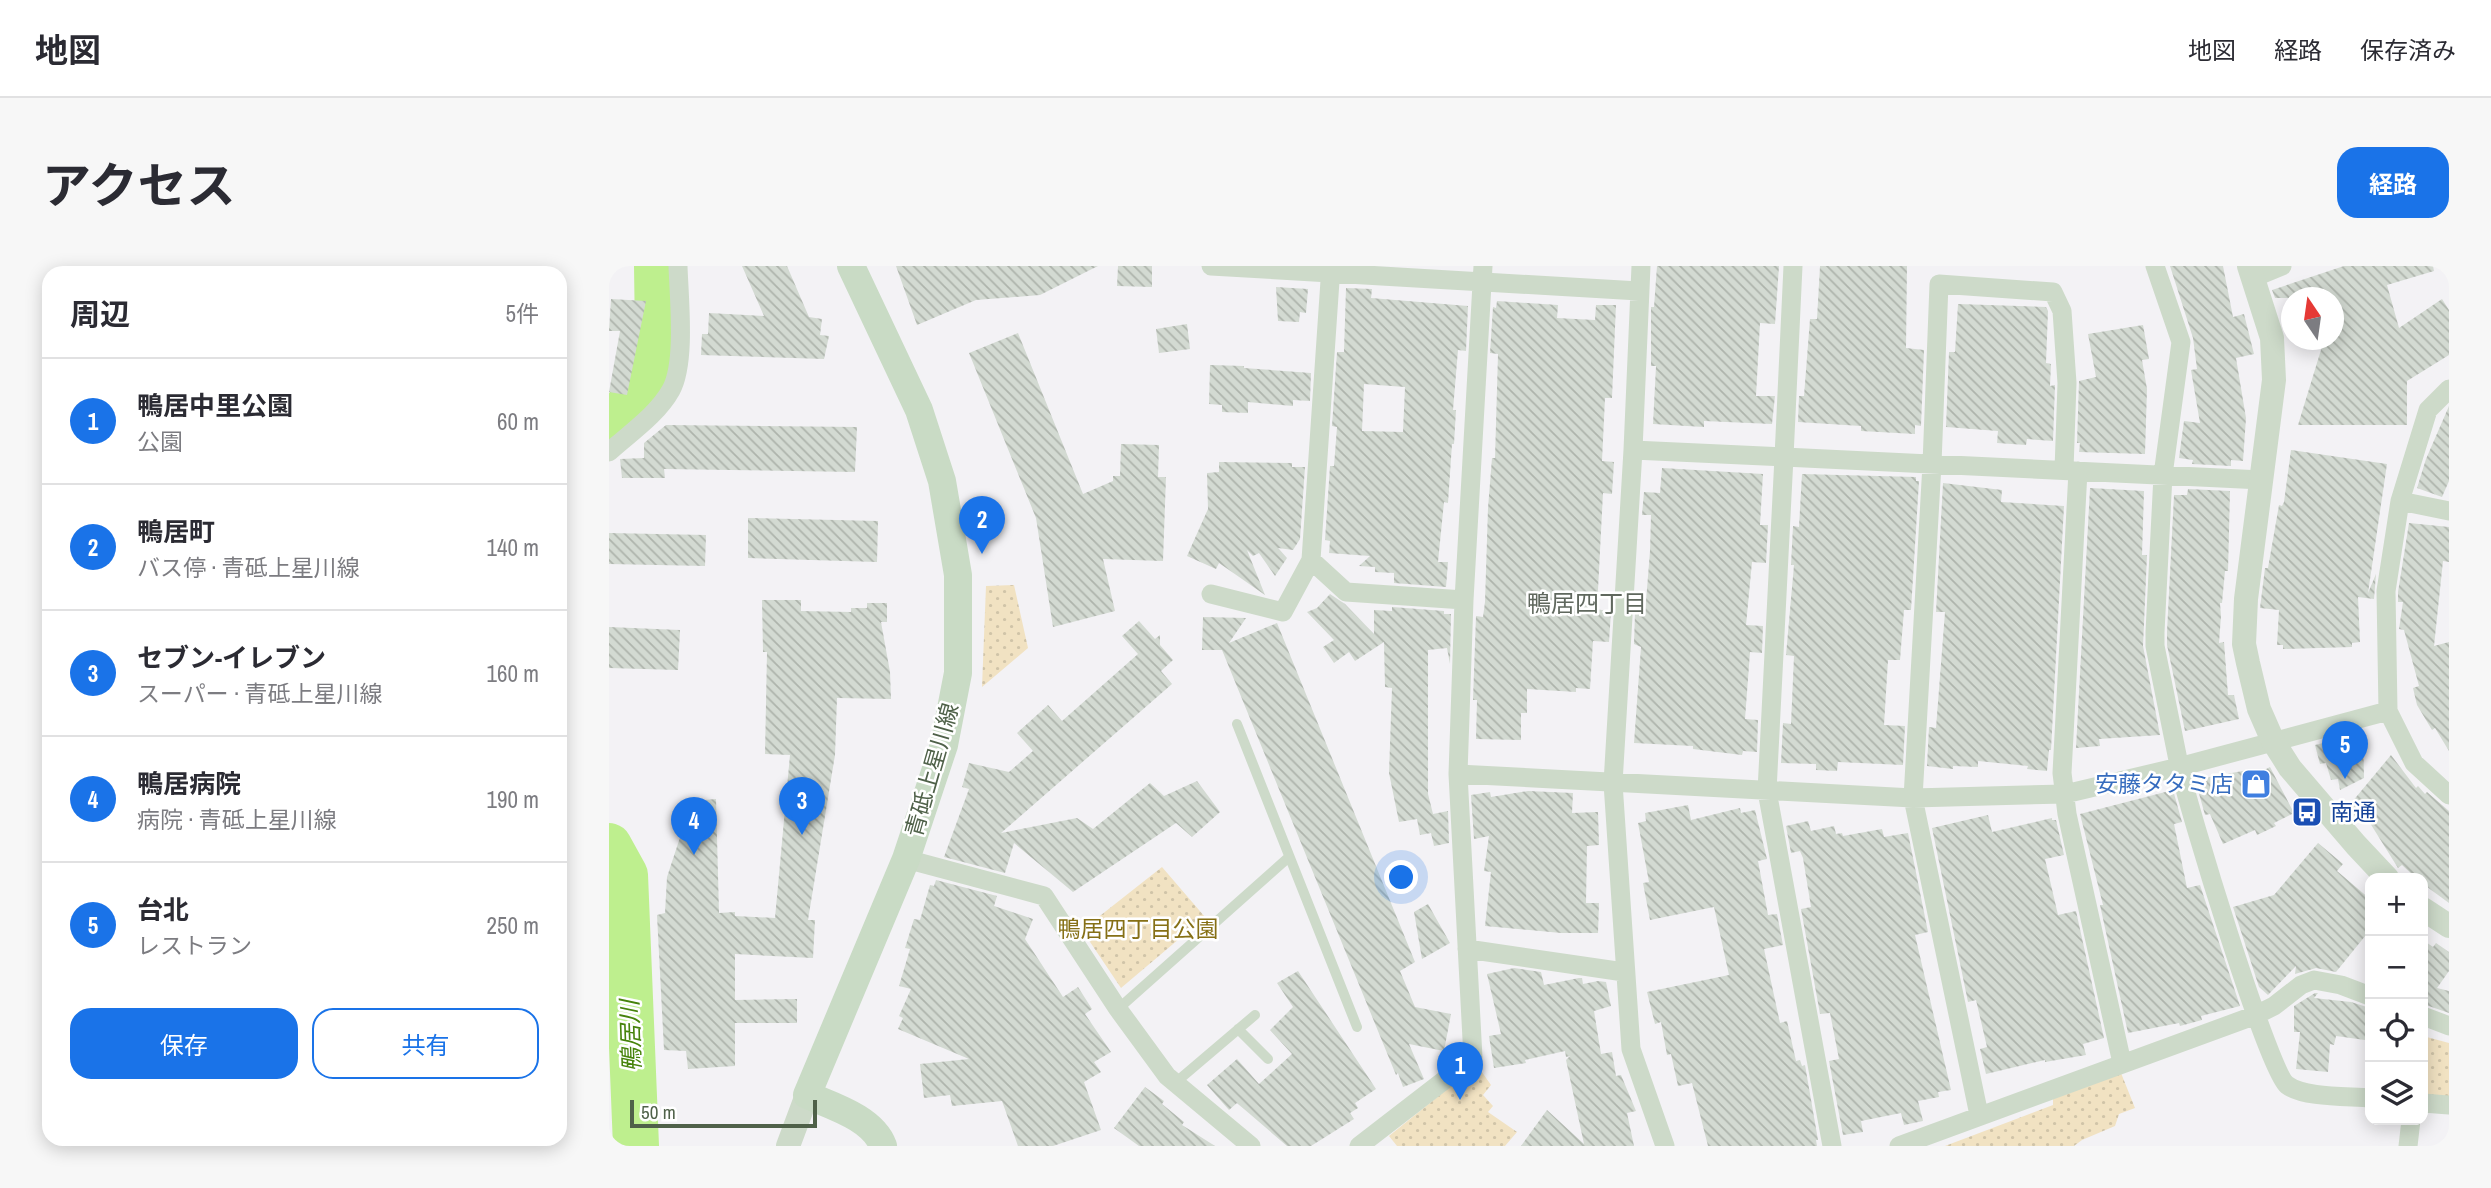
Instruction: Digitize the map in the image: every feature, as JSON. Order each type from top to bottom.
[{"type":"main road","name":"青砥上星川線","points":[[807,1095],[906,859],[944,745],[958,673],[958,575],[942,481],[919,410],[851,266]]},
{"type":"main road","points":[[807,1095],[862,1121],[881,1140],[883,1146]]},
{"type":"street","points":[[609,452],[651,415],[672,389],[681,348],[678,266]]},
{"type":"street","points":[[1211,266],[1483,273],[1639,291]]},
{"type":"street","points":[[1641,266],[1613,783],[1631,1049],[1665,1146]]},
{"type":"street","points":[[1793,266],[1767,791],[1832,1146]]},
{"type":"street","points":[[2155,266],[2181,342],[2163,475],[2155,646],[2179,767],[2256,1015],[2278,1073],[2285,1084],[2298,1091],[2365,1098]]},
{"type":"street","points":[[2282,266],[2251,272],[2272,338],[2274,380],[2246,598],[2244,644],[2259,709],[2273,741],[2290,768],[2383,873]]},
{"type":"street","points":[[1211,594],[1283,612],[1311,560],[1331,270]]},
{"type":"street","points":[[1359,1146],[1473,1058],[1458,774],[1464,600],[1483,273]]},
{"type":"street","points":[[1979,1115],[1913,798],[1932,464],[1939,284],[2053,292],[2062,311],[2071,471],[2062,773],[2067,814],[2122,1063]]},
{"type":"street","points":[[2449,389],[2428,410],[2400,501],[2386,591],[2388,711],[2414,763],[2449,795]]},
{"type":"street","points":[[1633,450],[2262,480]]},
{"type":"street","points":[[2400,501],[2449,511]]},
{"type":"street","points":[[1311,560],[1346,592],[1464,600]]},
{"type":"street","points":[[1458,774],[1913,798],[2065,794],[2179,767],[2388,711]]},
{"type":"street","points":[[906,859],[1044,896],[1118,1009],[1167,1076],[1251,1146]]},
{"type":"street","points":[[2428,912],[2449,926]]},
{"type":"street","points":[[1467,949],[1624,972]]},
{"type":"street","points":[[1899,1146],[2256,1015],[2313,980],[2341,985],[2365,994]]},
{"type":"street","points":[[2428,1018],[2449,1026]]},
{"type":"street","points":[[788,1146],[807,1095]]},
{"type":"street","points":[[2428,1103],[2449,1105]]},
{"type":"street","points":[[2408,1146],[2410,1125]]},
{"type":"lane","points":[[1237,724],[1357,1027]]},
{"type":"lane","points":[[1118,1009],[1289,857]]},
{"type":"lane","points":[[1175,1083],[1255,1015]]},
{"type":"lane","points":[[1238,1029],[1268,1059]]},
{"type":"green space","points":[[1014,585],[1028,648],[982,687],[986,586]]},
{"type":"green space","name":"鴨居四丁目公園","points":[[1162,867],[1205,917],[1121,988],[1082,930]]},
{"type":"green space","points":[[2428,1037],[2449,1043],[2449,1097],[2428,1095]]},
{"type":"green space","points":[[1477,1065],[1491,1085],[1483,1095],[1493,1106],[1488,1112],[1517,1132],[1505,1146],[1397,1146],[1389,1136]]},
{"type":"green space","points":[[2121,1073],[2135,1108],[2119,1114],[2115,1126],[2074,1146],[1945,1146],[2053,1105],[2053,1099]]},
{"type":"building","points":[[742,266],[787,266],[809,317],[822,319],[820,335],[829,336],[824,359],[701,355],[702,334],[708,334],[709,313],[764,316]]},
{"type":"building","points":[[896,266],[1098,266],[1040,295],[976,300],[917,325]]},
{"type":"building","points":[[1118,266],[1152,266],[1152,287],[1117,286]]},
{"type":"building","points":[[1657,266],[1779,266],[1775,324],[1760,323],[1756,396],[1775,396],[1772,424],[1704,421],[1704,427],[1653,424],[1656,366],[1651,366],[1651,307],[1654,307]]},
{"type":"building","points":[[1820,266],[1907,266],[1906,348],[1924,350],[1921,426],[1915,425],[1915,434],[1861,431],[1861,426],[1798,422],[1799,396],[1804,396],[1810,319],[1817,319]]},
{"type":"building","points":[[2170,266],[2223,266],[2233,317],[2244,314],[2254,354],[2236,358],[2246,418],[2243,461],[2231,460],[2231,466],[2192,464],[2193,460],[2179,458],[2184,421],[2200,423],[2191,370],[2197,369],[2193,338]]},
{"type":"building","points":[[2344,266],[2433,266],[2434,271],[2387,285],[2399,328],[2442,299],[2449,310],[2449,355],[2407,381],[2407,425],[2298,425],[2321,350],[2344,350],[2344,287],[2281,287]]},
{"type":"building","points":[[1276,287],[1308,289],[1306,313],[1300,312],[1299,322],[1278,321]]},
{"type":"building","points":[[2281,287],[2281,298],[2275,298],[2272,290]]},
{"type":"building","points":[[1346,288],[1372,289],[1371,298],[1468,306],[1466,351],[1458,350],[1453,410],[1456,410],[1454,444],[1448,503],[1444,502],[1438,562],[1448,562],[1446,587],[1394,583],[1394,573],[1375,572],[1375,567],[1359,566],[1370,556],[1329,553],[1330,541],[1325,540],[1330,466],[1334,466],[1337,427],[1332,426],[1337,352],[1344,352]],"holes":[[[1364,384],[1405,387],[1403,432],[1362,431]]]},
{"type":"building","points":[[611,299],[646,301],[627,395],[609,392],[620,331],[609,331]]},
{"type":"building","points":[[1497,301],[1558,305],[1557,318],[1595,320],[1596,305],[1616,305],[1612,398],[1605,398],[1602,461],[1614,462],[1612,494],[1603,493],[1597,609],[1611,612],[1609,642],[1593,641],[1590,689],[1576,688],[1576,692],[1527,689],[1527,713],[1521,713],[1521,740],[1476,739],[1477,700],[1473,700],[1476,616],[1483,617],[1485,602],[1488,508],[1492,458],[1495,458],[1498,354],[1490,353],[1493,307],[1496,308]]},
{"type":"building","points":[[1958,304],[2046,307],[2046,363],[2051,364],[2050,386],[2055,385],[2053,441],[2027,439],[2026,445],[1997,443],[1998,431],[1946,427],[1949,352],[1955,352]]},
{"type":"building","points":[[1187,324],[1190,349],[1159,353],[1156,329]]},
{"type":"building","points":[[2143,325],[2149,359],[2142,360],[2147,389],[2145,454],[2079,452],[2079,381],[2096,377],[2088,334]]},
{"type":"building","points":[[1018,333],[1083,494],[1113,481],[1113,476],[1120,476],[1121,444],[1159,445],[1158,477],[1166,477],[1163,561],[1103,559],[1115,611],[1053,627],[1036,518],[969,353]]},
{"type":"building","points":[[1210,365],[1311,373],[1310,401],[1293,400],[1293,406],[1248,402],[1248,413],[1222,412],[1222,405],[1209,404]]},
{"type":"building","points":[[2449,406],[2449,481],[2442,497],[2417,488],[2426,459]]},
{"type":"building","points":[[666,425],[857,427],[855,472],[664,469],[665,478],[622,478],[620,459],[644,458],[644,443]]},
{"type":"building","points":[[2291,450],[2387,464],[2368,593],[2376,574],[2374,599],[2358,597],[2360,642],[2352,643],[2352,647],[2283,649],[2283,645],[2277,645],[2279,610],[2260,608],[2265,568],[2268,568],[2279,505],[2282,506],[2284,502]]},
{"type":"building","points":[[1219,462],[1292,463],[1292,467],[1305,467],[1300,539],[1293,550],[1278,548],[1287,558],[1275,576],[1259,553],[1253,556],[1247,550],[1265,595],[1219,563],[1216,569],[1187,556],[1208,509],[1207,473],[1219,472]]},
{"type":"building","points":[[1662,468],[1763,474],[1760,525],[1768,525],[1766,563],[1752,562],[1746,625],[1763,626],[1762,653],[1750,652],[1745,719],[1758,720],[1757,752],[1743,751],[1742,755],[1693,749],[1693,746],[1634,743],[1641,647],[1634,644],[1635,613],[1645,614],[1650,551],[1651,515],[1642,515],[1644,492],[1660,493]]},
{"type":"building","points":[[1802,474],[1916,477],[1916,481],[1919,481],[1911,610],[1904,610],[1900,660],[1888,660],[1884,725],[1905,726],[1903,765],[1838,762],[1837,771],[1816,770],[1816,764],[1781,763],[1783,723],[1791,724],[1794,656],[1786,655],[1794,565],[1791,565],[1793,526],[1799,527]]},
{"type":"building","points":[[1943,483],[2002,490],[2001,502],[2064,506],[2051,750],[2047,771],[2027,769],[2028,766],[1978,761],[1978,767],[1953,766],[1953,769],[1927,766],[1929,727],[1936,728],[1945,612],[1936,612]]},
{"type":"building","points":[[2090,488],[2144,491],[2142,555],[2147,555],[2143,646],[2160,735],[2099,739],[2100,746],[2076,748]]},
{"type":"building","points":[[2188,489],[2230,491],[2228,571],[2225,571],[2220,603],[2219,643],[2224,642],[2228,695],[2234,695],[2239,719],[2185,731],[2167,645],[2167,632],[2174,495],[2187,495]]},
{"type":"building","points":[[748,518],[878,521],[877,562],[748,558]]},
{"type":"building","points":[[2409,523],[2449,527],[2449,562],[2443,561],[2434,646],[2449,642],[2449,751],[2417,705],[2413,688],[2419,686],[2404,630],[2399,629],[2403,602],[2398,602],[2398,592]]},
{"type":"building","points":[[609,533],[706,535],[705,566],[609,564]]},
{"type":"building","points":[[1330,594],[1345,604],[1374,634],[1374,610],[1392,611],[1392,607],[1444,611],[1444,614],[1451,614],[1450,664],[1447,648],[1428,650],[1428,794],[1433,814],[1448,811],[1449,843],[1434,846],[1431,833],[1420,835],[1417,819],[1399,822],[1389,773],[1392,688],[1385,687],[1384,642],[1355,661],[1349,652],[1334,663],[1323,647],[1334,640],[1307,612],[1317,608]]},
{"type":"building","points":[[762,600],[801,600],[801,611],[851,612],[851,608],[867,608],[867,603],[887,603],[887,622],[881,622],[890,672],[891,699],[837,698],[835,755],[808,920],[815,920],[813,958],[735,954],[735,1000],[797,999],[797,1023],[735,1023],[735,1066],[688,1069],[686,1051],[664,1050],[657,915],[665,913],[667,877],[692,801],[716,799],[719,913],[735,912],[735,916],[775,918],[790,755],[765,754],[767,652],[763,652]]},
{"type":"building","points":[[1203,617],[1246,618],[1229,643],[1277,623],[1415,962],[1400,971],[1415,1007],[1451,1014],[1444,1051],[1409,1044],[1424,1079],[1403,1087],[1398,1073],[1396,1075],[1222,650],[1202,650]]},
{"type":"building","points":[[1139,621],[1155,639],[1160,635],[1160,645],[1173,660],[1161,671],[1172,684],[1001,833],[1077,818],[1093,829],[1150,783],[1164,796],[1197,781],[1220,812],[1192,837],[1176,823],[1073,892],[1014,843],[1005,873],[944,857],[969,789],[962,787],[969,763],[1009,772],[1033,751],[1017,733],[1048,705],[1062,721],[1138,654],[1122,636]]},
{"type":"building","points":[[609,627],[680,630],[678,670],[609,668]]},
{"type":"building","points":[[2363,733],[2364,778],[2340,790],[2338,779],[2331,780],[2326,763],[2320,764],[2315,745]]},
{"type":"building","points":[[2391,755],[2416,788],[2418,786],[2425,794],[2427,792],[2449,811],[2449,903],[2428,888],[2428,873],[2411,873],[2402,865],[2398,868],[2365,815],[2355,818],[2352,802]]},
{"type":"building","points":[[2270,767],[2294,813],[2257,835],[2255,830],[2223,844],[2210,814],[2205,815],[2196,783],[2205,781],[2204,778],[2248,770],[2249,778]]},
{"type":"building","points":[[2173,790],[2182,822],[2174,824],[2187,888],[2200,885],[2240,1006],[2201,1016],[2202,1020],[2180,1026],[2179,1023],[2128,1033],[2100,905],[2103,905],[2080,814]]},
{"type":"building","points":[[1528,791],[1573,793],[1572,813],[1598,812],[1599,845],[1587,846],[1586,903],[1599,903],[1598,933],[1561,933],[1485,926],[1491,872],[1484,871],[1489,836],[1474,839],[1471,795],[1490,792],[1491,797]]},
{"type":"building","points":[[1688,805],[1691,820],[1740,808],[1741,813],[1755,810],[1767,859],[1758,861],[1768,915],[1777,914],[1783,945],[1764,949],[1780,1023],[1787,1021],[1796,1061],[1800,1060],[1802,1066],[1805,1065],[1817,1146],[1708,1146],[1692,1083],[1678,1086],[1671,1054],[1667,1055],[1661,1022],[1655,1024],[1647,992],[1729,975],[1714,907],[1650,920],[1643,883],[1649,882],[1638,823],[1646,821],[1645,813]]},
{"type":"building","points":[[1988,815],[1992,832],[2052,818],[2056,820],[2064,855],[2045,859],[2058,915],[2076,911],[2104,1038],[2083,1044],[2086,1055],[2045,1060],[1986,1074],[1980,1049],[1987,1047],[1976,1000],[1968,1002],[1932,828]]},
{"type":"building","points":[[1808,821],[1811,831],[1834,826],[1836,834],[1842,833],[1843,836],[1882,829],[1884,837],[1908,833],[1928,932],[1915,935],[1951,1090],[1938,1092],[1939,1097],[1918,1101],[1923,1121],[1904,1125],[1901,1113],[1861,1121],[1863,1132],[1843,1135],[1829,1061],[1839,1059],[1830,1013],[1820,1014],[1801,909],[1811,907],[1803,858],[1800,851],[1791,853],[1786,826]]},
{"type":"building","points":[[2318,843],[2343,864],[2337,871],[2365,895],[2365,936],[2336,972],[2316,968],[2295,974],[2296,966],[2268,995],[2259,987],[2233,907],[2274,895]]},
{"type":"building","points":[[936,880],[997,896],[994,906],[1033,919],[1025,939],[1063,997],[1078,987],[1092,1009],[1085,1014],[1111,1052],[1094,1062],[1101,1072],[1084,1082],[1101,1130],[1053,1146],[1018,1146],[1002,1101],[952,1106],[950,1095],[924,1098],[920,1064],[969,1059],[898,1029],[903,1018],[899,1016],[911,989],[899,986],[910,949],[905,948],[914,919],[920,920],[930,885],[934,886]]},
{"type":"building","points":[[1428,904],[1450,943],[1422,959],[1414,912]]},
{"type":"building","points":[[2436,943],[2449,952],[2449,971],[2437,988],[2449,991],[2449,1013],[2428,1006],[2428,944],[2433,947]]},
{"type":"building","points":[[1514,968],[1541,972],[1544,985],[1579,978],[1582,978],[1583,984],[1606,982],[1611,1006],[1594,1011],[1601,1054],[1612,1052],[1616,1076],[1621,1075],[1636,1111],[1627,1113],[1634,1146],[1521,1146],[1547,1110],[1584,1144],[1566,1060],[1570,1056],[1566,1057],[1565,1051],[1525,1060],[1526,1063],[1494,1068],[1489,1036],[1501,1034],[1487,974]]},
{"type":"building","points":[[1298,971],[1376,1089],[1355,1103],[1358,1108],[1350,1113],[1354,1119],[1311,1146],[1287,1146],[1237,1103],[1229,1110],[1207,1085],[1237,1059],[1259,1084],[1292,1054],[1270,1030],[1293,1007],[1277,983]]},
{"type":"building","points":[[2318,993],[2314,998],[2365,1006],[2365,1040],[2336,1036],[2334,1045],[2330,1044],[2328,1072],[2296,1069],[2300,1032],[2294,1032],[2294,1006]]},
{"type":"building","points":[[1145,1087],[1164,1101],[1162,1104],[1184,1122],[1182,1125],[1215,1146],[1139,1146],[1114,1128]]},
{"type":"waterway","name":"鴨居川","points":[[609,422],[634,403],[652,361],[658,336],[657,266]]},
{"type":"waterway","name":"鴨居川","points":[[609,846],[625,875],[636,1146]]},
{"type":"place","name":"鴨居町","points":[[982,554]]},
{"type":"place","name":"台北","points":[[2345,779]]},
{"type":"place","name":"安藤タタミ店","points":[[2256,784]]},
{"type":"place","name":"南通","points":[[2307,812]]},
{"type":"place","name":"セブン-イレブン","points":[[802,835]]},
{"type":"place","name":"鴨居病院","points":[[694,855]]},
{"type":"place","name":"鴨居中里公園","points":[[1460,1100]]},
{"type":"district","name":"鴨居四丁目","points":[[1587,604]]}]
